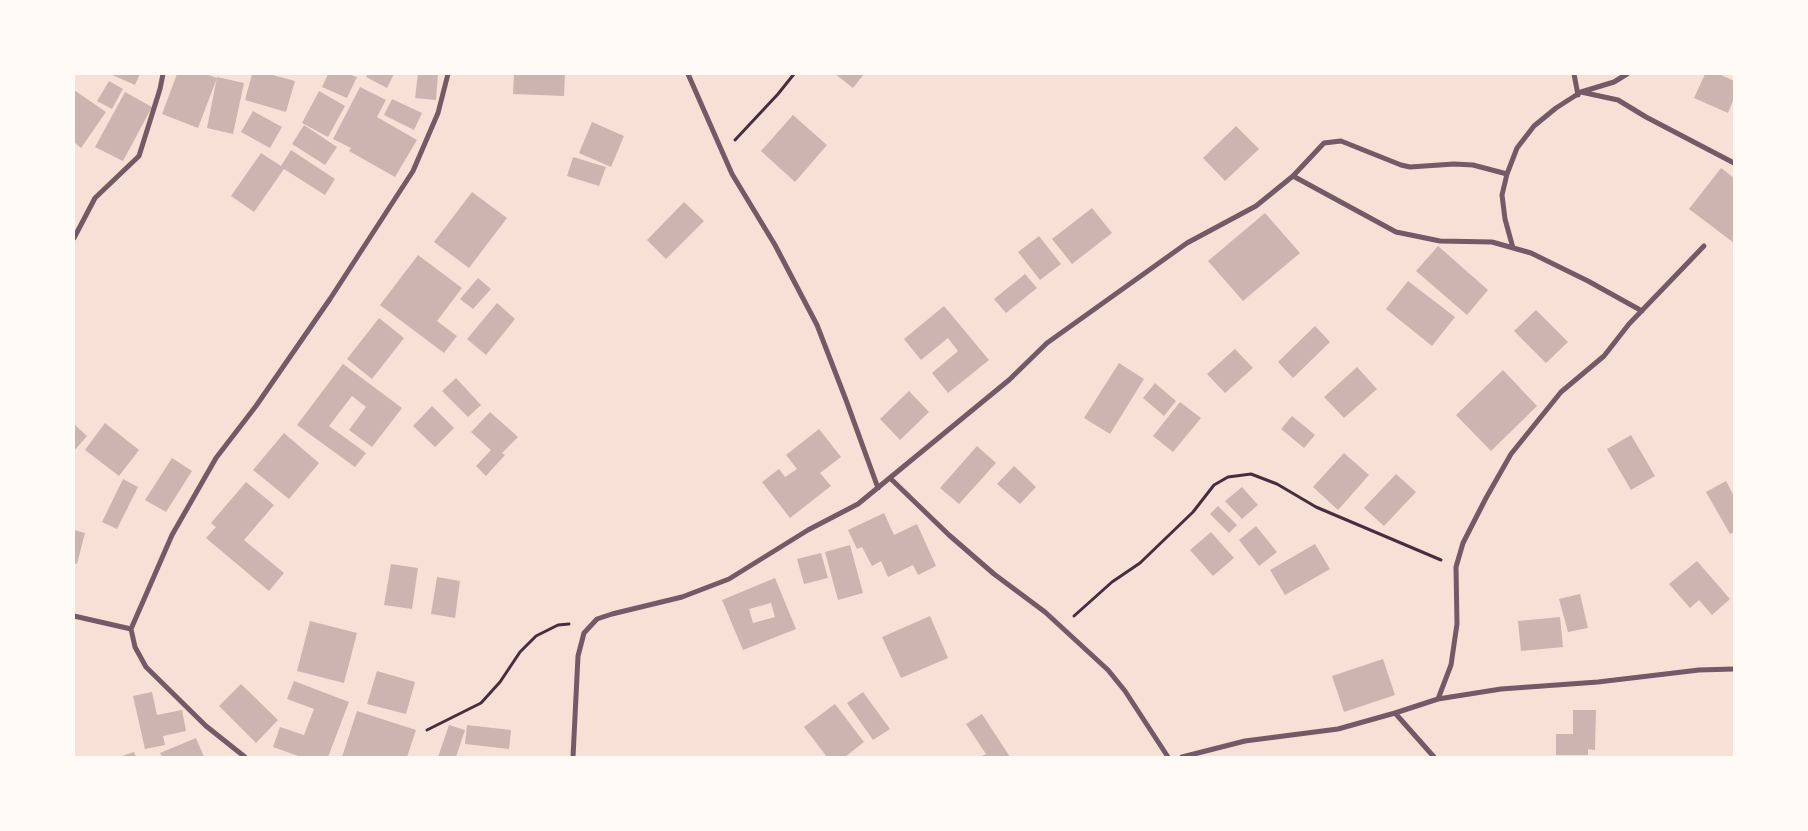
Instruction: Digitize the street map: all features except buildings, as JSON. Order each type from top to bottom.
[{"type":"street","points":[[74,238],[94,198],[139,156],[164,74]]},
{"type":"street","points":[[245,757],[206,726],[146,667],[135,647],[131,630],[172,536],[216,458],[256,406],[330,299],[413,171],[438,113],[448,74]]},
{"type":"street","points":[[688,74],[732,174],[775,245],[817,325],[878,488]]},
{"type":"street","points":[[1574,74],[1579,94]]},
{"type":"street","points":[[1513,248],[1505,220],[1502,196],[1507,174],[1517,148],[1534,126],[1556,108],[1579,94],[1614,82],[1627,74]]},
{"type":"street","points":[[1579,94],[1618,100],[1654,122],[1734,163]]},
{"type":"street","points":[[574,757],[578,656],[584,633],[597,619],[682,597],[729,579],[808,530],[858,504],[1009,380],[1047,343],[1187,243],[1256,206],[1293,176],[1324,143],[1341,141],[1410,167],[1454,164],[1473,165],[1507,174]]},
{"type":"street","points":[[1293,176],[1396,232],[1440,240],[1492,242],[1531,253],[1642,310]]},
{"type":"street","points":[[1438,699],[1451,665],[1457,624],[1456,567],[1463,543],[1511,454],[1561,392],[1604,356],[1629,324],[1704,246]]},
{"type":"street","points":[[890,478],[949,535],[994,574],[1045,612],[1108,670],[1125,691],[1168,757]]},
{"type":"street","points":[[74,616],[131,630]]},
{"type":"street","points":[[1182,757],[1246,741],[1338,729],[1438,699],[1501,689],[1598,682],[1699,670],[1734,669]]},
{"type":"street","points":[[1395,713],[1434,757]]},
{"type":"path","points":[[723,152],[750,126],[794,74]]},
{"type":"path","points":[[1062,627],[1112,582],[1140,563],[1193,512],[1214,485],[1228,477],[1251,474],[1277,484],[1316,507],[1456,567]]},
{"type":"path","points":[[427,730],[481,703],[500,682],[520,652],[536,636],[558,625],[597,619]]}]
